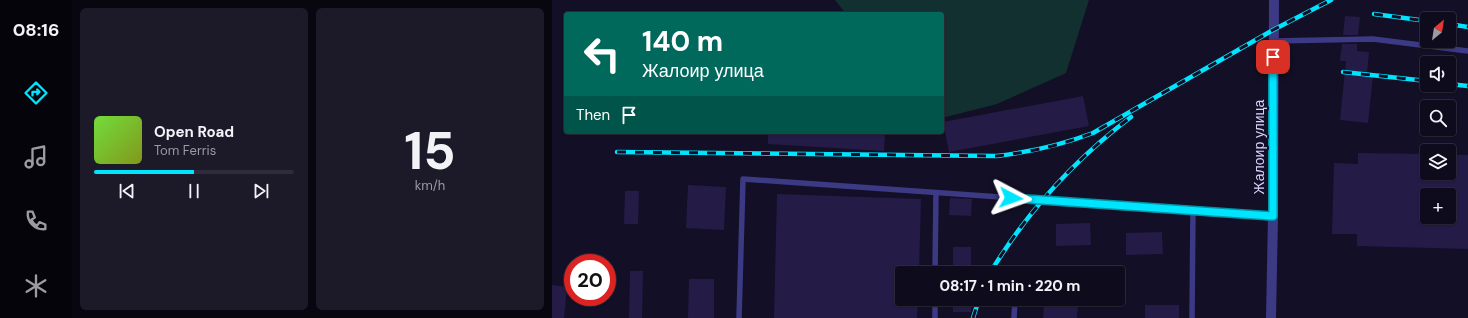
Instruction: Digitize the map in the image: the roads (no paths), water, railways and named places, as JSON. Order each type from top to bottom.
[{"type":"street","name":"Жалоир улица","points":[[1271,318],[1274,0]]},
{"type":"lane","points":[[1273,41],[1373,39],[1468,51]]},
{"type":"lane","points":[[739,318],[743,179],[1273,216]]},
{"type":"lane","points":[[935,266],[936,193]]},
{"type":"lane","points":[[1192,318],[1193,210]]},
{"type":"lane","points":[[935,306],[935,318]]},
{"type":"lane","points":[[1014,318],[1015,306]]},
{"type":"railway","points":[[617,152],[997,156],[1034,150],[1093,133],[1273,30],[1331,0]]},
{"type":"railway","points":[[1374,14],[1420,20]]},
{"type":"railway","points":[[1456,25],[1468,27]]},
{"type":"railway","points":[[1343,72],[1420,80]]},
{"type":"railway","points":[[1456,85],[1468,86]]},
{"type":"railway","points":[[994,266],[1020,229],[1053,188],[1090,151],[1131,117]]},
{"type":"railway","points":[[973,318],[977,306]]}]
